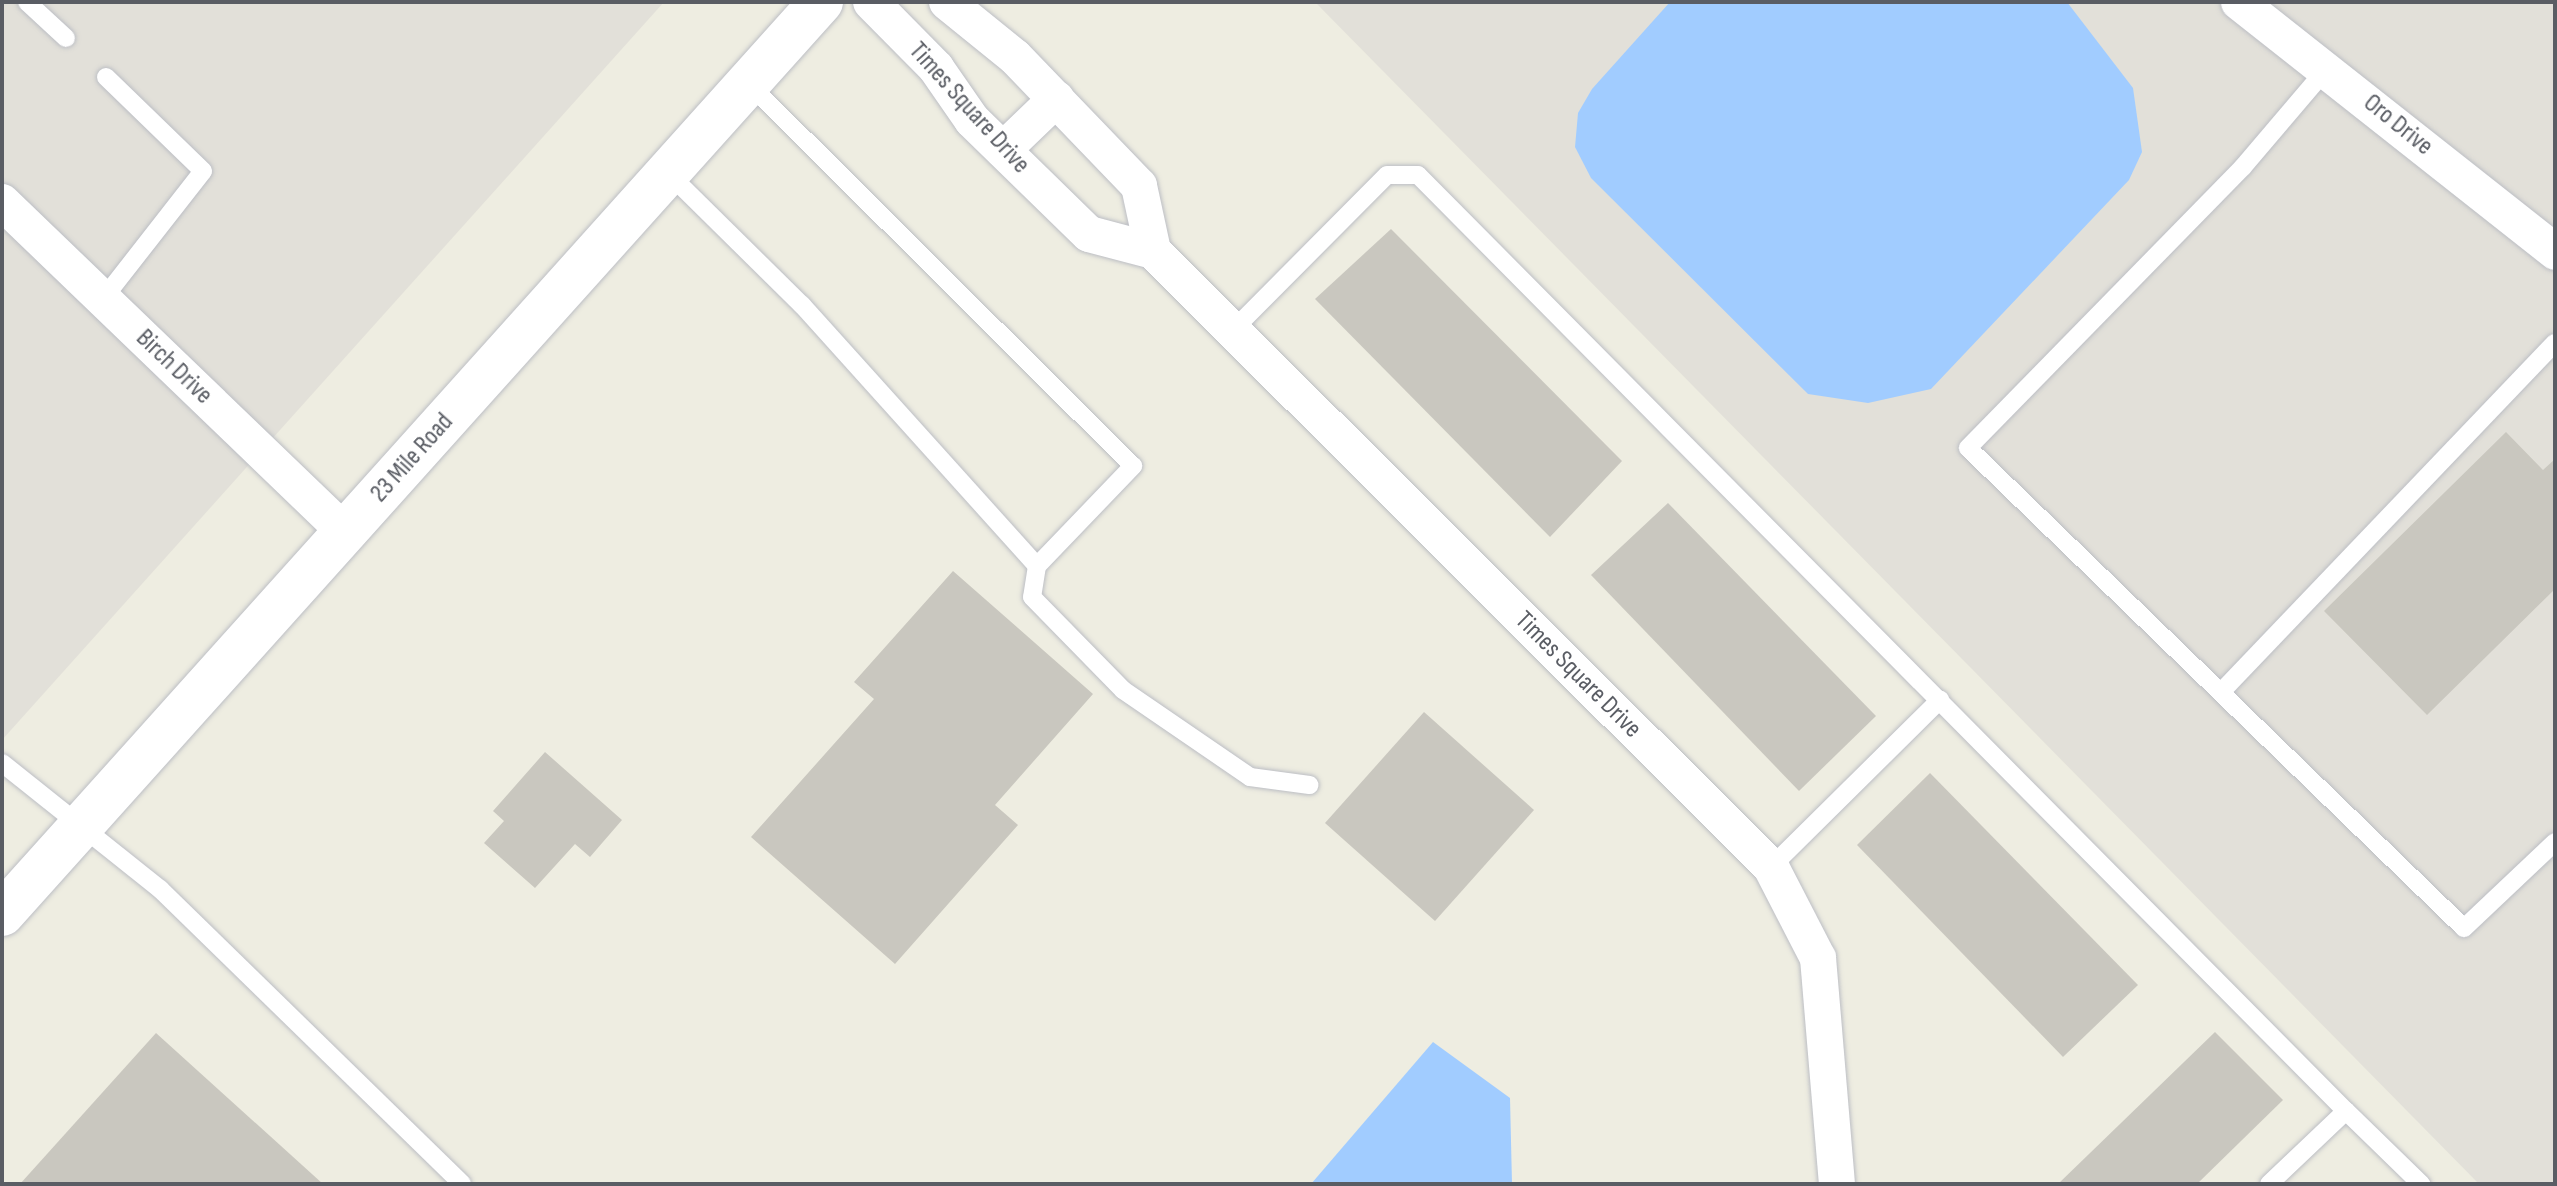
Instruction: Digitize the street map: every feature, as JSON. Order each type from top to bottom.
[{"type":"main road","name":"23 Mile Road","points":[[2,914],[821,2]]},
{"type":"street","name":"Times Square Drive","points":[[871,2],[1003,150],[1089,234],[1153,251],[1771,867],[1818,958],[1837,1184]]},
{"type":"street","points":[[947,2],[1056,99],[1139,186],[1153,251]]},
{"type":"street","name":"Oro Drive","points":[[2239,2],[2328,67],[2555,252]]},
{"type":"street","points":[[1003,150],[1056,99]]},
{"type":"street","name":"Birch Drive","points":[[2,202],[345,532]]},
{"type":"lane","points":[[27,2],[66,38]]},
{"type":"lane","points":[[2328,67],[2243,167],[1968,448],[2223,690],[2464,928],[2555,842]]},
{"type":"lane","points":[[103,299],[203,171],[106,77]]},
{"type":"lane","points":[[748,83],[1133,466],[1037,566],[1032,597],[1123,690],[1250,777],[1309,785]]},
{"type":"lane","points":[[668,173],[802,305],[1037,566]]},
{"type":"lane","points":[[1233,330],[1387,175],[1418,175],[2421,1184]]},
{"type":"lane","points":[[2223,690],[2555,343]]},
{"type":"lane","points":[[1771,867],[1940,700]]},
{"type":"lane","points":[[2,763],[79,829],[160,889],[462,1184]]},
{"type":"lane","points":[[2269,1184],[2346,1111]]},
{"type":"shaded area","points":[[2,2],[664,2],[2,740]]},
{"type":"shaded area","points":[[1315,2],[2555,2],[2555,1184],[2479,1184]]},
{"type":"water","points":[[1670,2],[2067,2],[2133,88],[2142,152],[2129,180],[1931,389],[1868,403],[1808,394],[1591,178],[1575,147],[1578,113],[1592,89]]},
{"type":"water","points":[[1433,1042],[1510,1098],[1512,1184],[1311,1184]]},
{"type":"building","points":[[1391,229],[1622,461],[1550,537],[1315,299]]},
{"type":"building","points":[[2506,432],[2543,470],[2555,459],[2555,589],[2427,715],[2324,611]]},
{"type":"building","points":[[1668,503],[1876,716],[1799,791],[1591,575]]},
{"type":"building","points":[[953,571],[1093,694],[995,805],[1018,825],[895,964],[751,837],[874,699],[854,682]]},
{"type":"building","points":[[1424,712],[1534,810],[1435,921],[1325,823]]},
{"type":"building","points":[[545,752],[622,820],[590,857],[575,844],[535,888],[484,843],[504,821],[493,811]]},
{"type":"building","points":[[1930,773],[2138,985],[2063,1057],[1857,845]]},
{"type":"building","points":[[2215,1032],[2283,1100],[2197,1184],[2058,1184]]},
{"type":"building","points":[[156,1033],[323,1184],[20,1184]]}]
